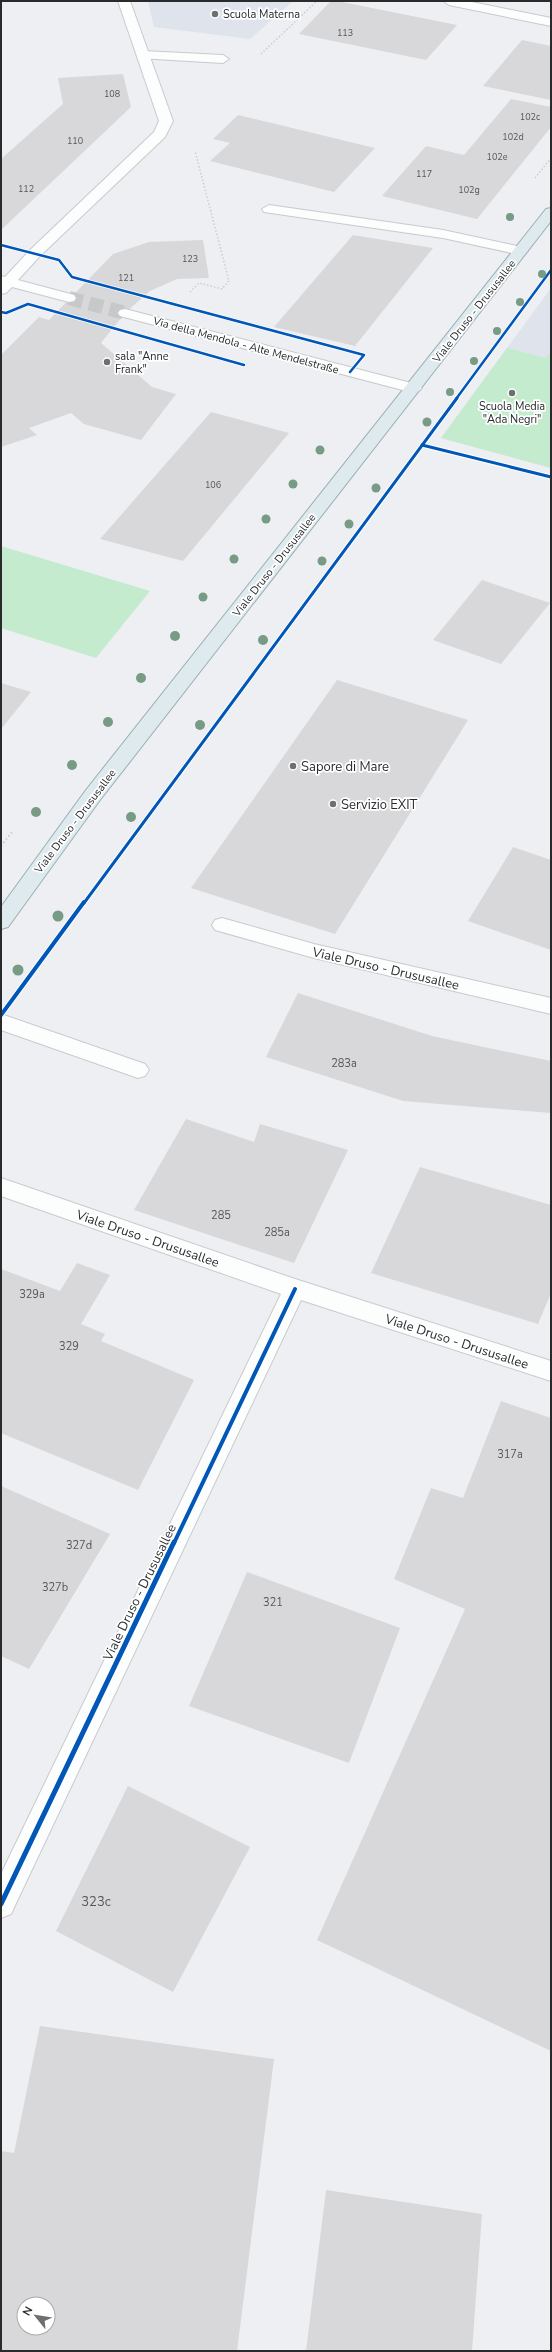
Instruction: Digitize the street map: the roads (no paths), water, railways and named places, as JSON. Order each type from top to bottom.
[{"type":"main road","name":"Viale Druso - Drususallee","points":[[1,922],[94,795],[551,212]]},
{"type":"street","points":[[4,284],[160,134],[166,121],[124,1]]},
{"type":"street","points":[[450,1],[551,22]]},
{"type":"street","points":[[143,55],[223,59]]},
{"type":"street","points":[[269,209],[443,234],[521,251]]},
{"type":"street","points":[[4,284],[69,298]]},
{"type":"street","name":"Via della Mendola - Alte Mendelstraße","points":[[125,314],[414,388]]},
{"type":"street","name":"Viale Druso - Drususallee","points":[[222,925],[314,951],[551,1006]]},
{"type":"street","points":[[1,1022],[138,1070]]},
{"type":"street","name":"Viale Druso - Drususallee","points":[[1,1187],[295,1289],[551,1371]]},
{"type":"street","name":"Viale Druso - Drususallee","points":[[1,1904],[295,1289]]},
{"type":"tunnel","points":[[69,298],[125,313]]},
{"type":"place","name":"Scuola Materna","points":[[215,14]]},
{"type":"place","name":"sala \"Anne Frank\"","points":[[107,362]]},
{"type":"place","name":"Scuola Media \"Ada Negri\"","points":[[512,393]]},
{"type":"place","name":"Sapore di Mare","points":[[293,766]]},
{"type":"place","name":"Servizio EXIT","points":[[333,804]]}]
